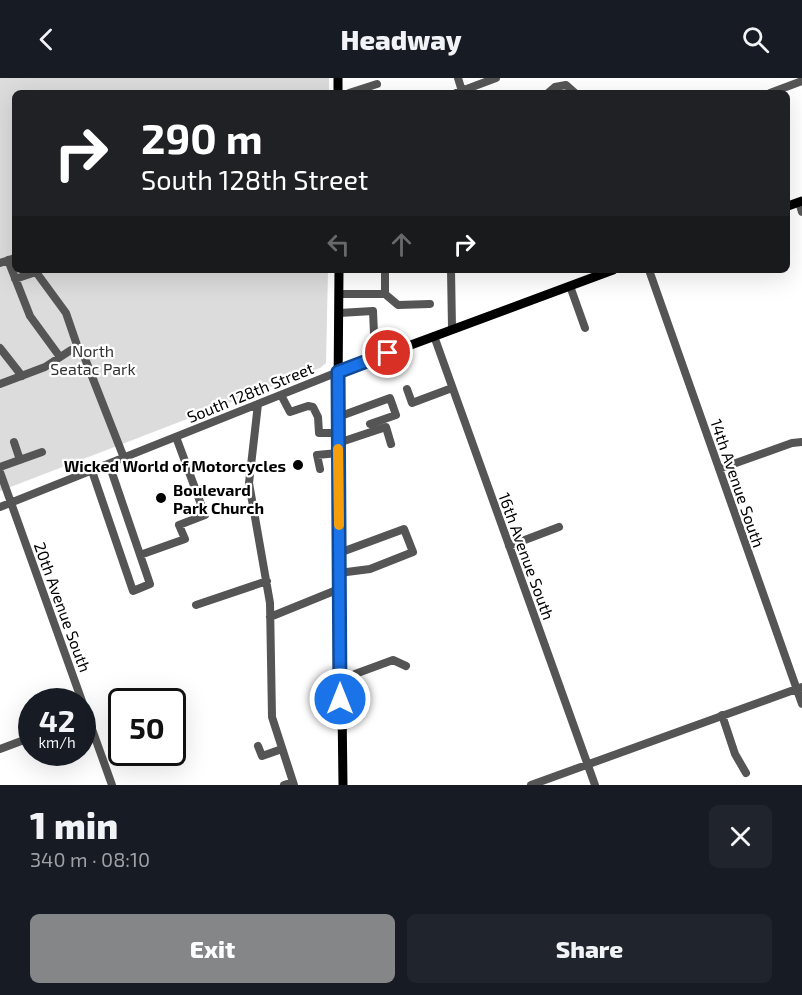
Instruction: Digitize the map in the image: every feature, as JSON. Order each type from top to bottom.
[{"type":"main road","points":[[339,273],[339,590],[343,785]]},
{"type":"main road","name":"South 128th Street","points":[[338,372],[605,273]]},
{"type":"street","points":[[464,90],[496,78]]},
{"type":"street","points":[[778,90],[802,81]]},
{"type":"street","points":[[358,90],[377,84]]},
{"type":"street","points":[[552,90],[555,87],[566,86],[571,90]]},
{"type":"street","points":[[800,201],[802,212]]},
{"type":"street","points":[[13,273],[30,316],[60,357]]},
{"type":"street","points":[[15,279],[33,273]]},
{"type":"street","points":[[37,273],[66,313],[79,351],[84,356],[124,458]]},
{"type":"street","points":[[385,294],[386,273]]},
{"type":"street","points":[[451,273],[452,328]]},
{"type":"street","name":"14th Avenue South","points":[[650,273],[799,688],[802,704]]},
{"type":"street","points":[[570,286],[585,328]]},
{"type":"street","points":[[339,294],[385,294],[403,307],[430,304]]},
{"type":"street","points":[[339,313],[373,311],[375,357]]},
{"type":"street","name":"16th Avenue South","points":[[434,336],[595,785]]},
{"type":"street","points":[[0,348],[22,376]]},
{"type":"street","points":[[0,384],[45,367],[70,350],[79,351]]},
{"type":"street","name":"South 128th Street","points":[[0,507],[338,372]]},
{"type":"street","points":[[407,389],[412,403],[452,388]]},
{"type":"street","points":[[281,395],[290,412],[308,406],[313,407],[318,417],[319,433],[338,443]]},
{"type":"street","points":[[338,417],[390,398],[396,415],[370,424]]},
{"type":"street","points":[[258,404],[249,483],[267,581],[272,717],[294,783],[284,785]]},
{"type":"street","points":[[320,469],[317,455],[338,443],[386,427],[391,444]]},
{"type":"street","points":[[140,555],[184,538],[179,525],[205,515],[176,437]]},
{"type":"street","points":[[14,442],[20,460]]},
{"type":"street","points":[[719,469],[792,442],[802,442]]},
{"type":"street","points":[[0,467],[42,452]]},
{"type":"street","points":[[92,471],[133,591],[150,585],[109,464]]},
{"type":"street","name":"20th Avenue South","points":[[0,472],[75,688]]},
{"type":"street","points":[[509,546],[559,527]]},
{"type":"street","points":[[339,553],[404,529],[413,552],[370,568],[339,573]]},
{"type":"street","points":[[196,605],[267,581]]},
{"type":"street","points":[[270,616],[339,590]]},
{"type":"street","points":[[340,676],[355,674],[393,660],[406,666]]},
{"type":"street","points":[[340,699],[359,691],[355,674]]},
{"type":"street","points":[[531,785],[799,688]]},
{"type":"street","points":[[722,716],[735,754],[746,773]]},
{"type":"street","points":[[0,748],[18,742]]},
{"type":"street","name":"20th Avenue South","points":[[96,745],[112,785]]},
{"type":"street","points":[[258,746],[262,756],[282,749]]},
{"type":"green space","name":"North Seatac Park","points":[[0,78],[329,78],[329,90],[12,90],[12,273],[328,273],[326,363],[320,368],[0,491]]},
{"type":"slow traffic","points":[[338,449],[339,525]]},
{"type":"place","name":"Wicked World of Motorcycles","points":[[298,465]]},
{"type":"place","name":"Boulevard Park Church","points":[[161,498]]},
{"type":"route","points":[[340,699],[338,372],[388,353]]}]
